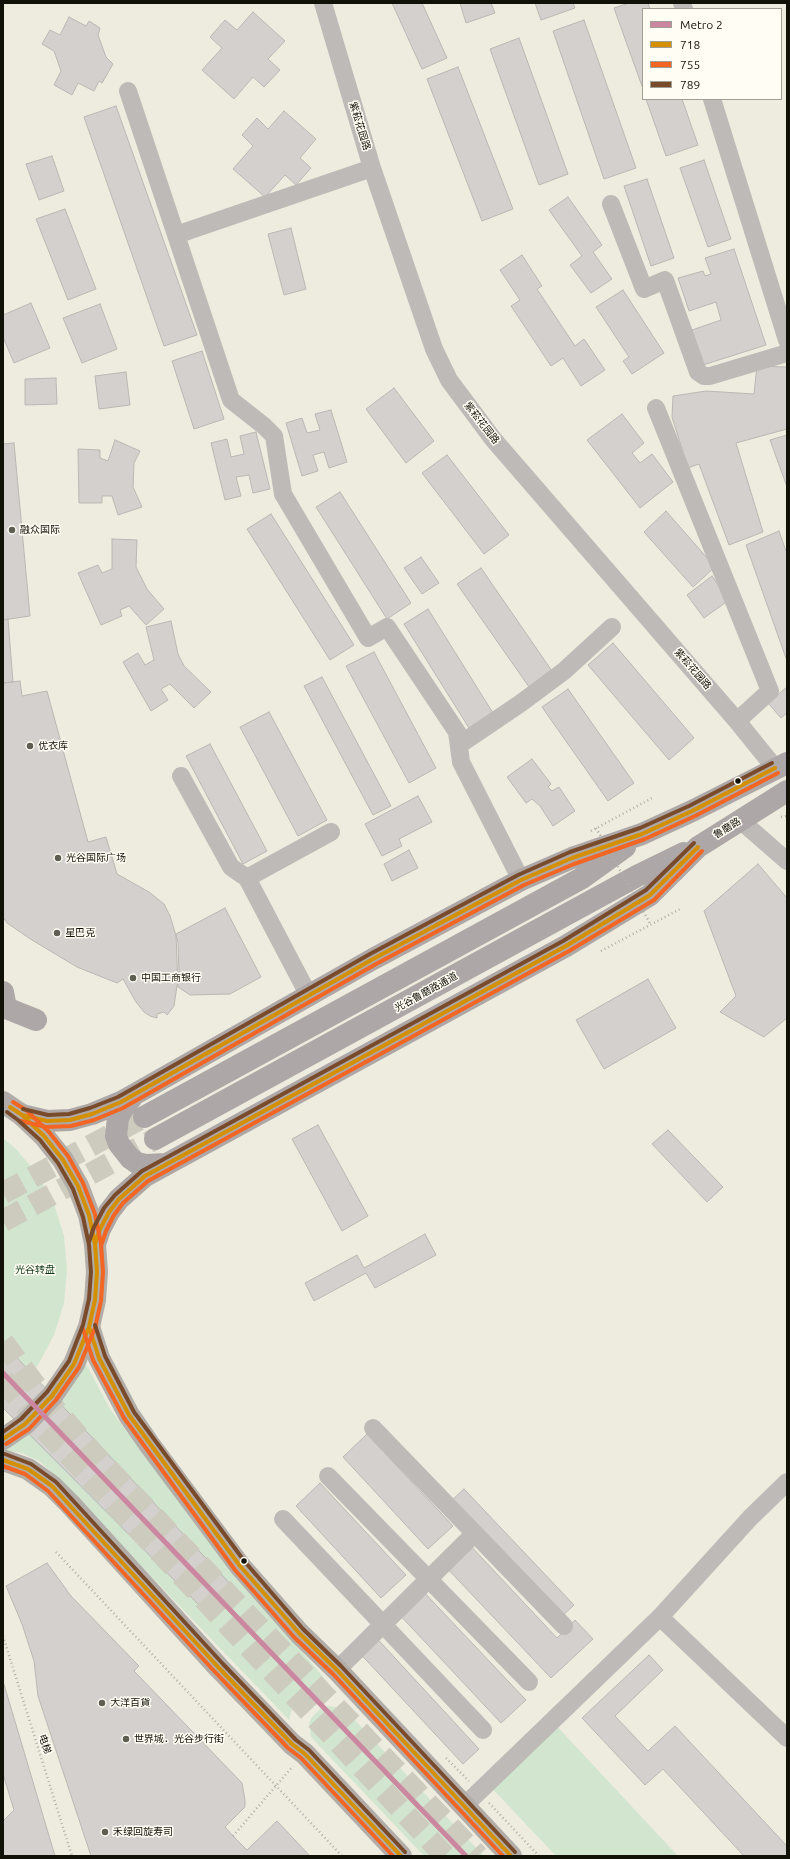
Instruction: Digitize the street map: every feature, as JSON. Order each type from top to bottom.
[{"type":"highway","points":[[3,1102],[22,1115],[44,1136],[63,1160],[78,1186],[89,1214],[95,1244],[96,1279],[95,1300],[89,1327],[74,1364],[52,1396],[25,1424],[3,1439]]},
{"type":"highway","points":[[89,1327],[99,1358],[111,1384],[149,1444],[240,1566],[299,1633],[337,1670],[511,1856]]},
{"type":"highway","points":[[3,1460],[28,1469],[52,1486],[219,1668],[292,1744],[305,1754],[401,1856]]},
{"type":"main road","points":[[22,1115],[47,1121],[70,1120],[106,1109],[136,1094],[309,996],[521,880],[572,858],[642,834],[692,811],[781,765]]},
{"type":"main road","name":"鲁磨路","points":[[95,1244],[103,1223],[119,1199],[145,1176],[572,942],[650,895],[698,847],[787,791]]},
{"type":"main road","points":[[144,1117],[582,878],[642,834]]},
{"type":"main road","name":"光谷鲁磨路通道","points":[[155,1139],[637,876],[698,847]]},
{"type":"main road","points":[[3,992],[6,1008],[36,1020]]},
{"type":"main road","points":[[136,1094],[122,1110],[118,1118],[116,1136],[118,1144],[130,1158],[137,1163],[146,1165],[165,1164]]},
{"type":"street","name":"紫菘花园路","points":[[323,3],[372,168],[434,349],[449,380],[493,439],[737,721],[781,765]]},
{"type":"street","points":[[128,91],[231,400],[264,426],[274,436],[283,494],[368,638],[387,627],[457,732],[461,762],[521,880]]},
{"type":"street","points":[[712,100],[787,340]]},
{"type":"street","points":[[176,235],[372,168]]},
{"type":"street","points":[[611,204],[644,288],[665,280],[698,372],[704,376],[710,376],[787,353]]},
{"type":"street","points":[[656,408],[770,691],[737,721]]},
{"type":"street","points":[[459,745],[521,703],[564,671],[612,627]]},
{"type":"street","points":[[181,776],[231,867],[247,878],[309,996]]},
{"type":"street","points":[[740,820],[787,861]]},
{"type":"street","points":[[247,878],[331,832]]},
{"type":"street","points":[[374,1428],[474,1534],[564,1626]]},
{"type":"street","points":[[328,1476],[529,1682]]},
{"type":"street","points":[[464,1806],[660,1617],[750,1518],[787,1482]]},
{"type":"street","points":[[283,1518],[484,1730]]},
{"type":"street","points":[[337,1670],[474,1534]]},
{"type":"street","points":[[660,1617],[787,1738]]},
{"type":"path","points":[[651,925],[596,828],[654,797]]},
{"type":"path","points":[[601,951],[682,908]]},
{"type":"path","points":[[56,1552],[342,1856]]},
{"type":"path","name":"电梯","points":[[3,1636],[72,1856]]},
{"type":"path","points":[[233,1836],[305,1754]]},
{"type":"green space","name":"光谷转盘","points":[[3,1138],[16,1149],[38,1175],[54,1204],[64,1236],[67,1270],[64,1303],[54,1335],[38,1365],[18,1391],[3,1403]]},
{"type":"green space","points":[[84,1360],[110,1409],[200,1530],[329,1684],[315,1687],[302,1696],[291,1712],[289,1720],[50,1471],[39,1461],[22,1453],[3,1450]]},
{"type":"green space","points":[[328,1706],[341,1708],[347,1712],[484,1856],[424,1856],[311,1737],[309,1723],[312,1717],[321,1708]]},
{"type":"green space","points":[[552,1721],[678,1856],[556,1856],[488,1784]]},
{"type":"building","points":[[392,3],[422,3],[447,58],[422,69]]},
{"type":"building","points":[[460,3],[491,3],[495,13],[466,23]]},
{"type":"building","points":[[535,3],[573,3],[575,8],[541,20]]},
{"type":"building","points":[[629,3],[648,3],[650,8],[642,8],[642,86],[614,8]]},
{"type":"building","points":[[253,12],[285,41],[268,59],[280,70],[264,87],[253,77],[234,99],[202,70],[222,48],[210,37],[225,20],[237,30]]},
{"type":"building","points":[[69,17],[86,26],[89,21],[100,28],[98,35],[106,57],[113,64],[102,83],[99,81],[94,91],[78,83],[72,95],[54,85],[61,71],[54,51],[42,44],[50,30],[60,35]]},
{"type":"building","points":[[584,20],[636,168],[604,179],[553,31]]},
{"type":"building","points":[[519,38],[568,174],[539,185],[490,49]]},
{"type":"building","points":[[458,67],[513,209],[482,221],[427,79]]},
{"type":"building","points":[[646,100],[682,100],[698,145],[666,156]]},
{"type":"building","points":[[116,106],[197,335],[164,346],[84,117]]},
{"type":"building","points":[[284,111],[316,139],[300,158],[311,168],[296,185],[285,175],[265,197],[233,169],[253,146],[242,135],[257,118],[268,129]]},
{"type":"building","points":[[52,156],[64,191],[39,200],[26,164]]},
{"type":"building","points":[[704,160],[731,239],[708,247],[680,168]]},
{"type":"building","points":[[647,179],[674,258],[651,266],[624,186]]},
{"type":"building","points":[[568,197],[602,245],[593,252],[612,279],[591,293],[570,265],[582,256],[549,210]]},
{"type":"building","points":[[65,209],[96,289],[68,300],[36,219]]},
{"type":"building","points":[[291,228],[306,289],[284,295],[268,234]]},
{"type":"building","points":[[734,249],[766,345],[703,365],[692,330],[721,320],[716,302],[689,311],[678,278],[703,271],[705,276],[711,274],[705,258]]},
{"type":"building","points":[[522,255],[542,286],[537,289],[575,346],[584,339],[605,370],[581,386],[563,358],[551,366],[511,306],[520,300],[500,270]]},
{"type":"building","points":[[623,290],[664,353],[632,374],[623,361],[629,357],[596,307]]},
{"type":"building","points":[[31,303],[50,348],[14,363],[3,337],[3,315]]},
{"type":"building","points":[[100,304],[117,349],[82,363],[63,318]]},
{"type":"building","points":[[202,351],[224,419],[194,429],[172,361]]},
{"type":"building","points":[[757,366],[787,367],[787,429],[736,443],[763,532],[729,545],[699,464],[688,468],[672,417],[673,396],[706,391],[754,394]]},
{"type":"building","points":[[126,372],[130,405],[99,409],[95,376]]},
{"type":"building","points":[[56,378],[57,404],[25,405],[25,379]]},
{"type":"building","points":[[394,388],[434,441],[406,463],[366,409]]},
{"type":"building","points":[[331,410],[347,462],[329,468],[324,452],[313,455],[318,471],[302,476],[286,423],[302,418],[307,433],[320,430],[315,414]]},
{"type":"building","points":[[622,414],[644,443],[632,453],[640,463],[652,454],[673,482],[640,508],[587,440]]},
{"type":"building","points":[[256,432],[270,489],[253,493],[249,475],[236,477],[241,496],[225,500],[211,443],[227,439],[231,457],[244,454],[240,436]]},
{"type":"building","points":[[787,435],[787,487],[770,440]]},
{"type":"building","points":[[115,440],[140,451],[134,463],[133,487],[142,507],[118,515],[112,496],[102,496],[102,503],[79,503],[78,449],[100,450],[100,458],[108,461]]},
{"type":"building","name":"融众国际","points":[[14,443],[30,616],[3,620],[3,444]]},
{"type":"building","points":[[447,455],[509,535],[484,554],[422,473]]},
{"type":"building","points":[[340,492],[411,603],[387,619],[316,507]]},
{"type":"building","points":[[666,511],[715,567],[693,587],[644,532]]},
{"type":"building","points":[[271,514],[354,645],[330,660],[247,529]]},
{"type":"building","points":[[779,531],[787,551],[787,661],[746,545]]},
{"type":"building","points":[[112,539],[137,540],[136,567],[147,589],[164,609],[146,625],[129,606],[120,610],[122,616],[101,625],[78,573],[98,565],[102,573],[112,569]]},
{"type":"building","points":[[421,557],[439,583],[422,594],[404,568]]},
{"type":"building","points":[[481,568],[552,671],[529,687],[457,584]]},
{"type":"building","points":[[712,576],[729,600],[704,618],[687,595]]},
{"type":"building","points":[[428,609],[493,713],[469,728],[404,624]]},
{"type":"building","points":[[8,619],[13,682],[3,683],[3,620]]},
{"type":"building","points":[[171,621],[178,654],[184,666],[211,692],[194,708],[170,684],[161,689],[168,700],[151,711],[123,662],[138,653],[145,665],[154,660],[146,627]]},
{"type":"building","points":[[613,643],[694,738],[669,760],[588,665]]},
{"type":"building","points":[[374,652],[436,768],[409,783],[346,666]]},
{"type":"building","points":[[322,677],[391,806],[373,815],[304,686]]},
{"type":"building","name":"光谷国际广场","points":[[20,681],[22,696],[47,691],[88,842],[106,837],[117,874],[149,892],[164,904],[170,916],[178,942],[179,973],[174,1006],[167,1015],[164,1012],[157,1014],[157,1018],[150,1016],[144,1012],[136,1002],[123,979],[117,983],[77,967],[32,940],[7,923],[3,917],[3,683]]},
{"type":"building","points":[[787,687],[787,713],[781,718],[768,703]]},
{"type":"building","points":[[568,689],[634,783],[608,801],[542,707]]},
{"type":"building","points":[[269,712],[327,820],[298,836],[240,727]]},
{"type":"building","points":[[210,744],[267,851],[243,864],[186,756]]},
{"type":"building","points":[[532,759],[551,784],[548,787],[552,791],[559,787],[575,811],[553,826],[540,806],[532,799],[526,803],[507,777]]},
{"type":"building","points":[[418,796],[432,822],[399,839],[402,846],[382,856],[365,824]]},
{"type":"building","points":[[409,850],[418,868],[392,881],[384,864]]},
{"type":"building","points":[[758,864],[787,898],[787,1018],[764,1037],[720,1012],[736,996],[704,911]]},
{"type":"building","points":[[225,908],[261,977],[230,994],[190,995],[178,987],[176,934]]},
{"type":"building","points":[[648,979],[676,1028],[604,1069],[576,1020]]},
{"type":"building","points":[[318,1125],[368,1216],[342,1231],[292,1139]]},
{"type":"building","points":[[668,1130],[723,1187],[707,1202],[652,1144]]},
{"type":"building","points":[[425,1234],[436,1255],[375,1288],[366,1273],[314,1301],[305,1283],[357,1255],[364,1268]]},
{"type":"building","points":[[3,1343],[236,1590],[212,1618],[3,1408]]},
{"type":"building","points":[[367,1434],[453,1526],[428,1549],[343,1457]]},
{"type":"building","points":[[320,1483],[406,1575],[381,1598],[296,1506]]},
{"type":"building","points":[[464,1489],[574,1605],[561,1617],[451,1501]]},
{"type":"building","points":[[467,1542],[557,1638],[575,1620],[593,1639],[551,1678],[443,1564]]},
{"type":"building","name":"世界城．光谷步行街","points":[[47,1563],[71,1596],[139,1666],[134,1671],[242,1783],[245,1807],[225,1827],[233,1836],[247,1850],[277,1821],[310,1856],[91,1856],[38,1696],[34,1661],[22,1624],[6,1586]]},
{"type":"building","points":[[420,1588],[526,1700],[501,1723],[396,1611]]},
{"type":"building","points":[[371,1632],[479,1749],[463,1764],[354,1647]]},
{"type":"building","points":[[649,1655],[663,1670],[615,1716],[648,1751],[675,1726],[787,1846],[787,1856],[744,1856],[663,1769],[645,1785],[582,1718]]},
{"type":"building","points":[[3,1681],[55,1856],[3,1856],[3,1821],[14,1810],[3,1774]]},
{"type":"tunnel","points":[[3,1193],[144,1117]]},
{"type":"tunnel","points":[[3,1221],[155,1139]]},
{"type":"tunnel","points":[[3,1342],[42,1394],[92,1452],[478,1856]]},
{"type":"tunnel","points":[[3,1380],[49,1434],[445,1856]]},
{"type":"metro line","name":"2","points":[[3,1373],[466,1856]]},
{"type":"transit line","name":"789","points":[[23,1109],[48,1115],[69,1114],[90,1108],[118,1097],[370,954],[518,875],[570,852],[640,828],[689,806],[772,763]]},
{"type":"transit line","name":"718","points":[[22,1115],[47,1121],[70,1120],[92,1114],[121,1102],[373,959],[521,880],[572,858],[642,834],[692,811],[775,768]]},
{"type":"transit line","name":"755","points":[[21,1121],[46,1127],[71,1126],[94,1120],[123,1108],[376,964],[524,885],[574,864],[645,839],[695,816],[778,773]]},
{"type":"transit line","name":"789","points":[[89,1242],[94,1227],[104,1208],[115,1195],[142,1171],[563,941],[646,890],[694,843]]},
{"type":"transit line","name":"718","points":[[95,1244],[100,1229],[109,1212],[119,1199],[145,1176],[566,946],[650,895],[698,847]]},
{"type":"transit line","name":"755","points":[[101,1246],[114,1215],[123,1203],[148,1181],[569,951],[654,900],[702,851]]},
{"type":"transit line","name":"755","points":[[6,1444],[29,1429],[56,1400],[79,1367],[95,1328],[101,1301],[103,1272],[101,1244],[95,1214],[83,1183],[68,1156],[49,1132],[26,1110],[13,1102]]},
{"type":"transit line","name":"718","points":[[3,1439],[25,1424],[52,1396],[74,1364],[89,1327],[95,1300],[97,1272],[95,1244],[89,1215],[78,1186],[63,1160],[44,1136],[22,1115],[10,1107]]},
{"type":"transit line","name":"789","points":[[3,1432],[21,1419],[47,1392],[69,1361],[83,1325],[89,1299],[91,1272],[89,1245],[83,1217],[73,1189],[58,1163],[40,1140],[7,1112]]},
{"type":"transit line","name":"789","points":[[95,1325],[105,1356],[134,1412],[245,1562],[303,1629],[341,1666],[515,1852]]},
{"type":"transit line","name":"718","points":[[89,1327],[99,1358],[129,1415],[240,1566],[299,1633],[337,1670],[511,1856]]},
{"type":"transit line","name":"755","points":[[83,1329],[93,1360],[124,1418],[235,1570],[294,1637],[333,1674],[503,1856]]},
{"type":"transit line","name":"789","points":[[5,1454],[31,1464],[56,1482],[223,1664],[296,1740],[309,1750],[405,1852]]},
{"type":"transit line","name":"718","points":[[3,1460],[28,1469],[52,1486],[219,1668],[292,1744],[305,1754],[401,1856]]},
{"type":"transit line","name":"755","points":[[3,1466],[25,1474],[48,1491],[215,1672],[288,1748],[301,1758],[393,1856]]},
{"type":"place","name":"融众国际","points":[[12,530]]},
{"type":"place","name":"优衣库","points":[[30,746]]},
{"type":"place","name":"光谷国际广场","points":[[58,858]]},
{"type":"place","name":"星巴克","points":[[57,933]]},
{"type":"place","name":"中国工商银行","points":[[133,978]]},
{"type":"place","name":"大洋百貨","points":[[102,1703]]},
{"type":"place","name":"世界城．光谷步行街","points":[[126,1739]]},
{"type":"place","name":"禾绿回旋寿司","points":[[105,1832]]}]
